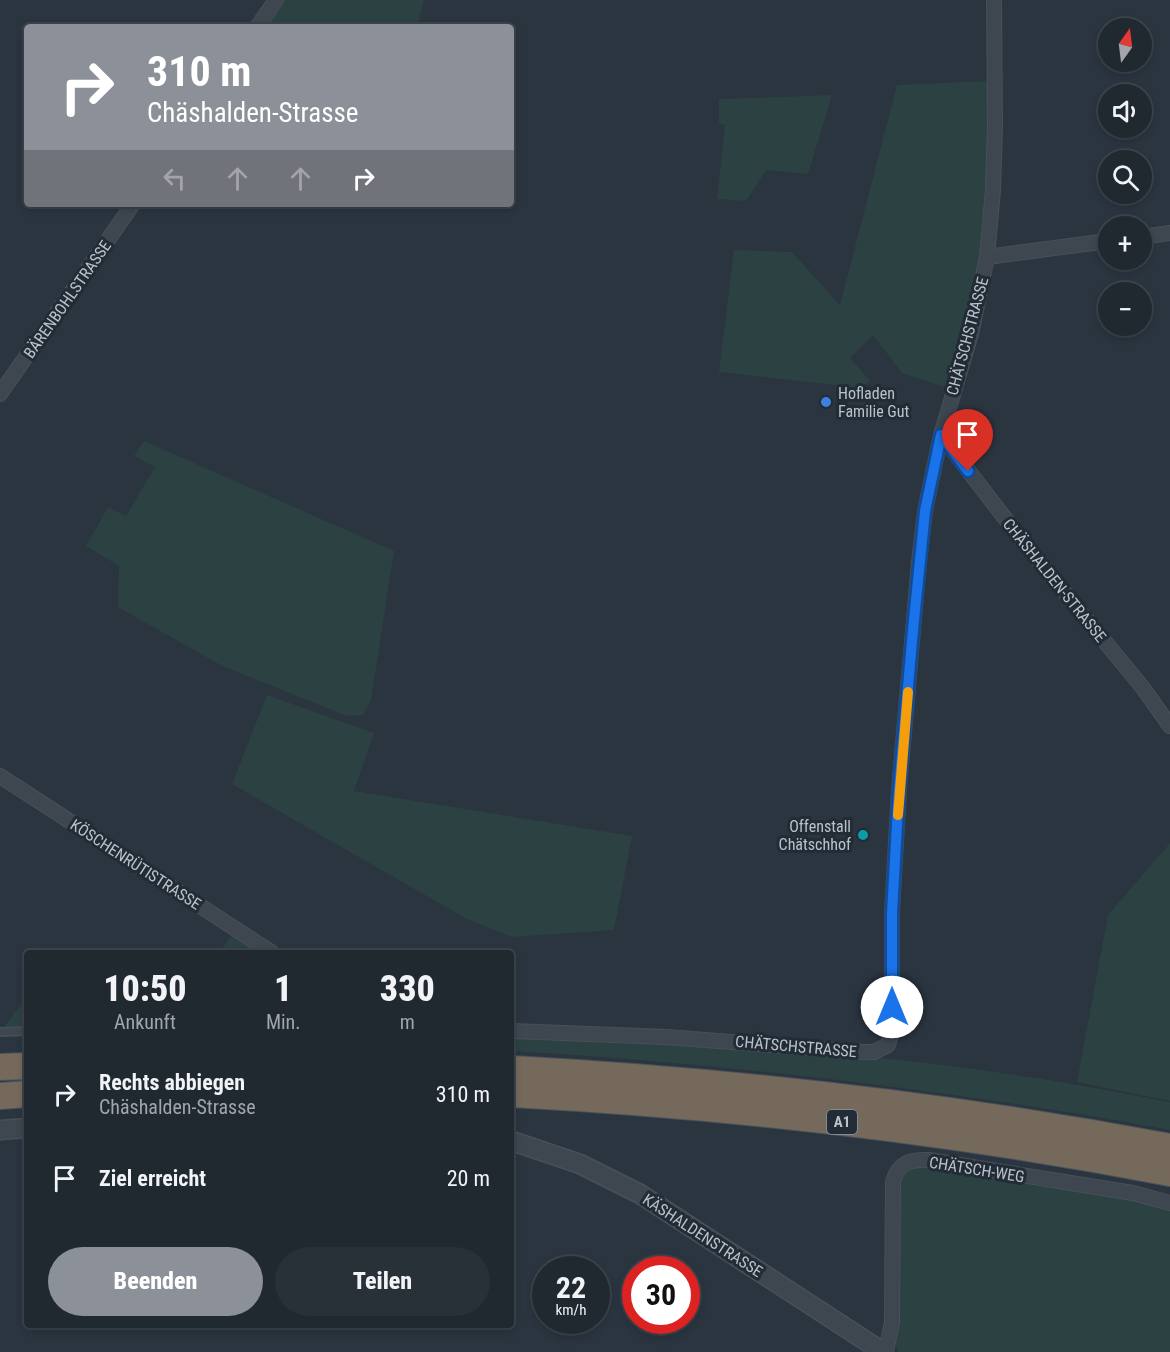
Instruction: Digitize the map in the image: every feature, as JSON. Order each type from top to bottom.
[{"type":"highway","points":[[0,1067],[24,1066]]},
{"type":"highway","name":"A1","points":[[514,1069],[683,1081],[830,1096],[1028,1123],[1170,1147]]},
{"type":"highway","points":[[0,1096],[24,1094]]},
{"type":"highway","name":"A1","points":[[514,1094],[692,1107],[860,1125],[1024,1148],[1170,1173]]},
{"type":"street","points":[[259,24],[276,0]]},
{"type":"street","name":"CHÄTSCHSTRASSE","points":[[514,1031],[666,1037],[868,1052],[883,1049],[888,1045],[892,1030],[892,913],[899,789],[925,511],[941,435],[971,334],[987,257],[993,190],[995,126],[994,0]]},
{"type":"street","name":"BÄRENBOHLSTRASSE","points":[[0,394],[131,207]]},
{"type":"street","points":[[1152,236],[1170,233]]},
{"type":"street","points":[[987,257],[1098,242]]},
{"type":"street","name":"CHÄSHALDEN-STRASSE","points":[[941,435],[1024,543],[1143,688],[1170,726]]},
{"type":"street","name":"KÖSCHENRÜTISTRASSE","points":[[0,776],[269,950]]},
{"type":"street","points":[[0,1130],[24,1128]]},
{"type":"street","name":"KÄSHALDENSTRASSE","points":[[514,1142],[580,1164],[640,1194],[885,1352]]},
{"type":"street","name":"CHÄTSCH-WEG","points":[[885,1352],[892,1322],[893,1182],[895,1173],[907,1162],[929,1160],[1133,1193],[1170,1203]]},
{"type":"lane","points":[[0,1032],[24,1031]]},
{"type":"green space","points":[[281,0],[424,0],[418,24],[265,24]]},
{"type":"green space","points":[[990,81],[989,191],[976,299],[950,389],[902,373],[873,335],[850,358],[870,381],[861,388],[719,372],[734,250],[792,252],[840,305],[897,85]]},
{"type":"green space","points":[[832,95],[808,174],[766,170],[746,201],[717,199],[725,125],[719,123],[719,99]]},
{"type":"green space","points":[[144,441],[394,551],[371,700],[363,715],[347,716],[222,666],[118,607],[119,566],[86,546],[108,507],[126,516],[155,467],[134,456]]},
{"type":"green space","points":[[267,695],[374,733],[354,791],[632,836],[614,930],[511,937],[465,918],[232,784]]},
{"type":"green space","points":[[1170,843],[1170,1101],[1077,1082],[1108,915]]},
{"type":"green space","points":[[234,932],[261,950],[221,950]]},
{"type":"green space","points":[[24,1000],[24,1026],[4,1027]]},
{"type":"green space","points":[[514,1035],[786,1050],[988,1071],[1170,1102],[1170,1130],[1006,1103],[842,1080],[594,1056],[514,1051]]},
{"type":"green space","points":[[917,1162],[1117,1196],[1170,1209],[1170,1352],[898,1352],[894,1340],[896,1181],[903,1169]]},
{"type":"slow traffic","points":[[898,815],[908,692]]},
{"type":"place","name":"Hofladen Familie Gut","points":[[826,402]]},
{"type":"place","name":"Offenstall Chätschhof","points":[[863,835]]},
{"type":"route","points":[[892,1007],[892,913],[899,789],[925,511],[941,435],[968,471]]}]
